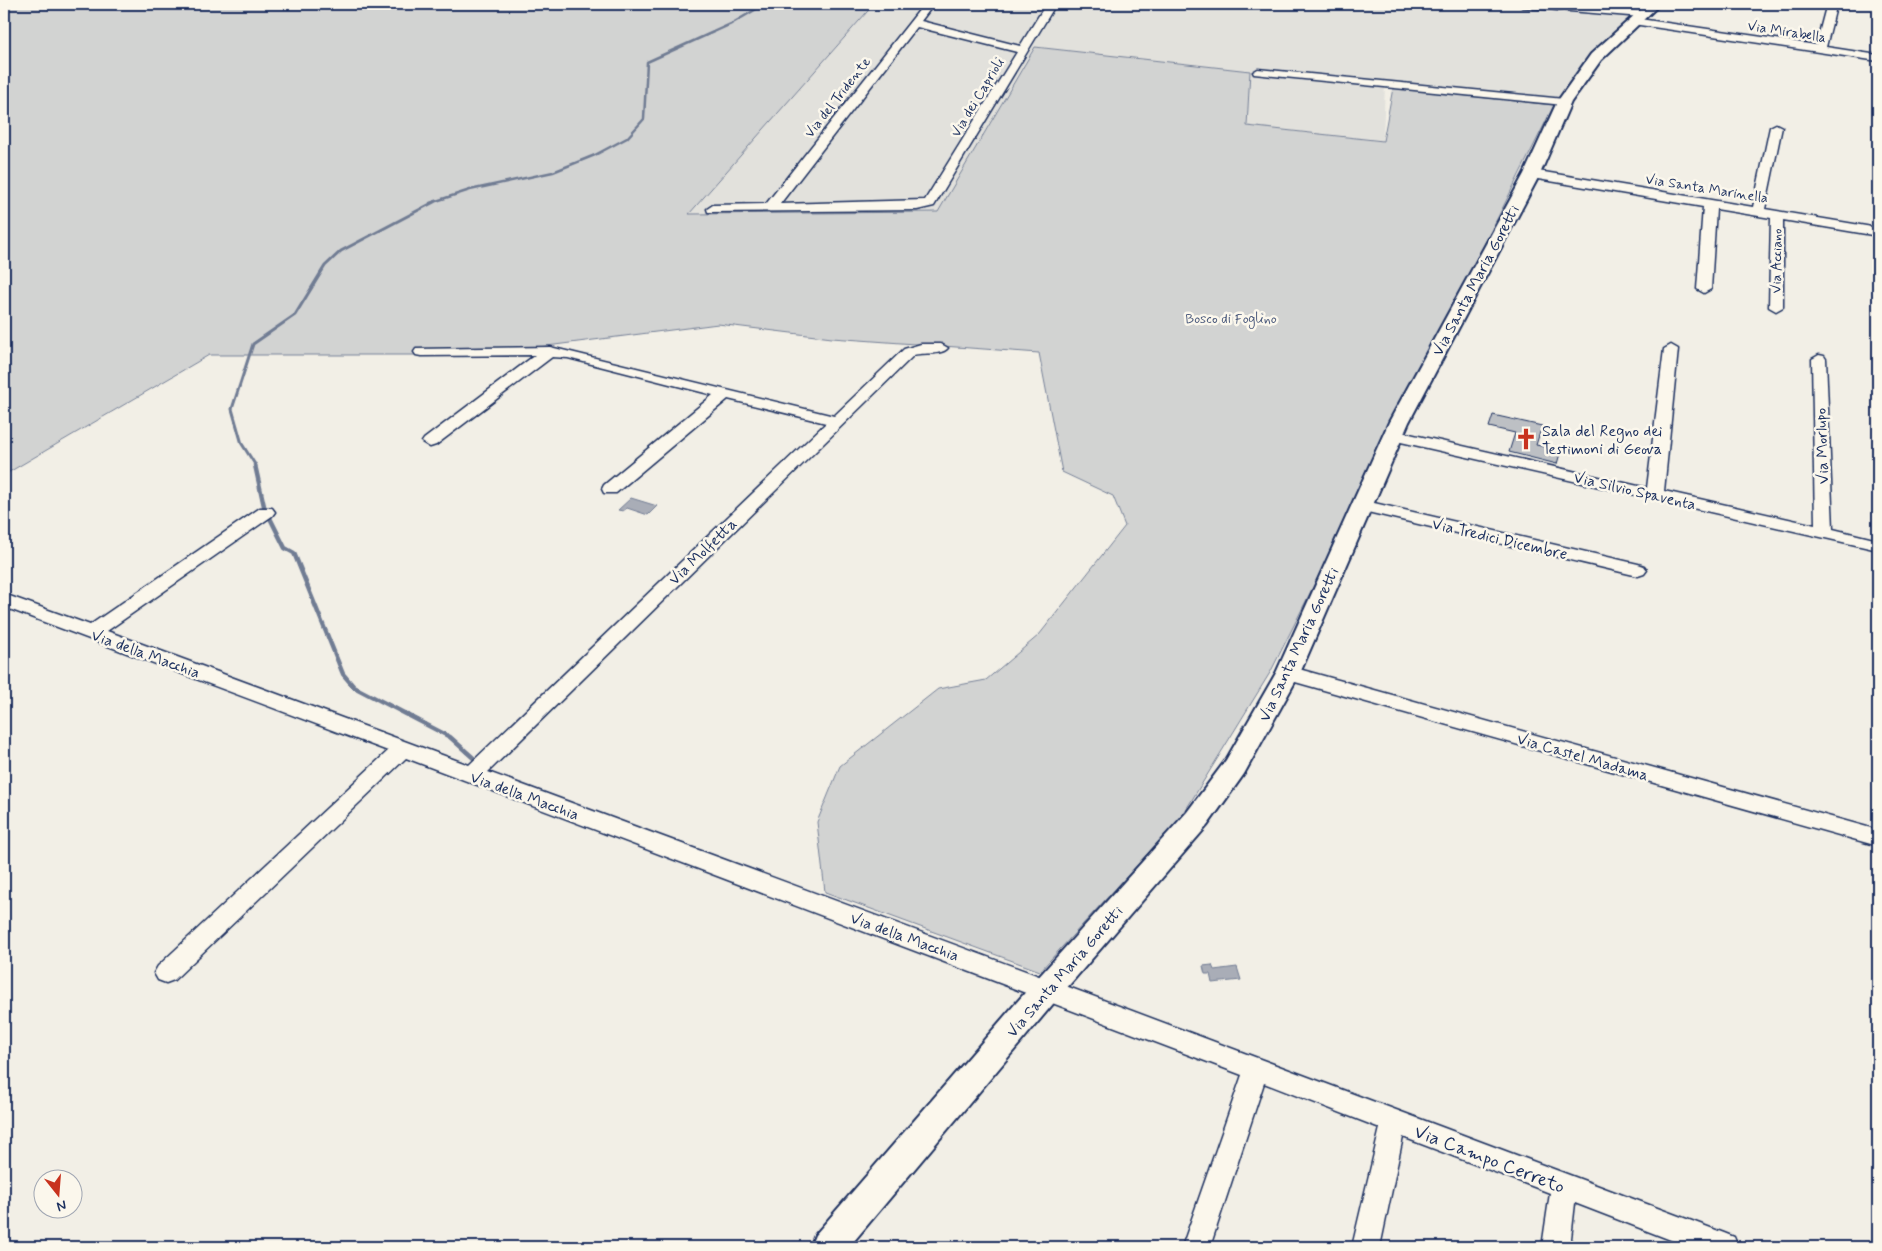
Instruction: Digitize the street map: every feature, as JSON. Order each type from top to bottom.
[{"type":"main road","name":"Via Santa Maria Goretti","points":[[827,1247],[1047,989],[1202,813],[1235,767],[1288,673],[1392,434],[1532,174],[1564,102],[1588,66],[1643,13]]},
{"type":"street","name":"Via del Tridente","points":[[770,208],[929,4]]},
{"type":"street","name":"Via dei Caprioli","points":[[770,208],[928,204],[932,201],[1051,4]]},
{"type":"street","name":"Via Mirabella","points":[[1522,4],[1643,13],[1820,50],[1878,58]]},
{"type":"street","points":[[1820,50],[1831,7]]},
{"type":"street","points":[[914,23],[944,29],[985,43],[1024,50]]},
{"type":"street","points":[[1258,72],[1564,102]]},
{"type":"street","points":[[1758,212],[1776,127]]},
{"type":"street","name":"Via Santa Marinella","points":[[1532,174],[1878,232]]},
{"type":"street","points":[[1704,289],[1710,204]]},
{"type":"street","points":[[713,209],[770,208]]},
{"type":"street","name":"Via Acciano","points":[[1776,307],[1777,215]]},
{"type":"street","name":"Via Molfetta","points":[[473,774],[909,352],[922,348],[942,348]]},
{"type":"street","points":[[1655,494],[1671,349]]},
{"type":"street","points":[[421,352],[550,351],[836,421]]},
{"type":"street","points":[[430,442],[550,351]]},
{"type":"street","name":"Via Morlupo","points":[[1819,359],[1824,532]]},
{"type":"street","points":[[629,462],[720,392]]},
{"type":"street","points":[[610,489],[720,392]]},
{"type":"street","name":"Via Silvio Spaventa","points":[[1392,434],[1878,545]]},
{"type":"street","name":"Via Tredici Dicembre","points":[[1361,505],[1638,570]]},
{"type":"street","points":[[92,633],[266,512]]},
{"type":"street","name":"Via della Macchia","points":[[4,600],[1047,989]]},
{"type":"street","name":"Via Castel Madama","points":[[1288,673],[1878,838]]},
{"type":"street","points":[[166,973],[403,749]]},
{"type":"street","name":"Via Campo Cerreto","points":[[1047,989],[1724,1247]]},
{"type":"street","points":[[1196,1247],[1256,1068]]},
{"type":"street","points":[[1366,1247],[1394,1121]]},
{"type":"street","points":[[1556,1247],[1564,1187]]},
{"type":"shaded area","points":[[874,4],[1594,4],[1594,7],[1632,17],[1587,57],[1558,99],[1385,82],[1383,141],[1247,126],[1250,71],[1035,47],[939,212],[688,214]]},
{"type":"shaded area","points":[[631,498],[657,506],[648,515],[627,508],[623,511],[618,510]]},
{"type":"shaded area","points":[[1212,965],[1214,970],[1237,967],[1241,980],[1212,983],[1210,974],[1205,974],[1203,966]]},
{"type":"green space","name":"Bosco di Foglino","points":[[4,4],[874,4],[689,214],[938,212],[1035,47],[1250,71],[1247,126],[1383,141],[1393,88],[1554,105],[1271,671],[1182,816],[1040,971],[825,892],[817,822],[840,766],[938,689],[986,680],[1039,635],[1125,526],[1113,496],[1062,472],[1039,353],[832,338],[718,324],[539,347],[521,355],[209,355],[4,475]]},
{"type":"building","name":"Sala del Regno dei Testimoni di Geova","points":[[1493,415],[1542,426],[1536,445],[1561,450],[1557,464],[1509,452],[1515,433],[1489,427]]},
{"type":"waterway","points":[[430,203],[470,190],[553,172],[595,155],[627,138],[644,119],[647,62],[731,24],[765,4]]},
{"type":"waterway","points":[[256,466],[242,444],[232,409],[253,344],[295,315],[325,266],[341,251],[434,202]]},
{"type":"waterway","points":[[255,465],[264,506],[285,548],[294,553],[343,674],[354,687],[450,737],[479,763]]},
{"type":"place","name":"Sala del Regno dei Testimoni di Geova","points":[[1526,439]]}]
